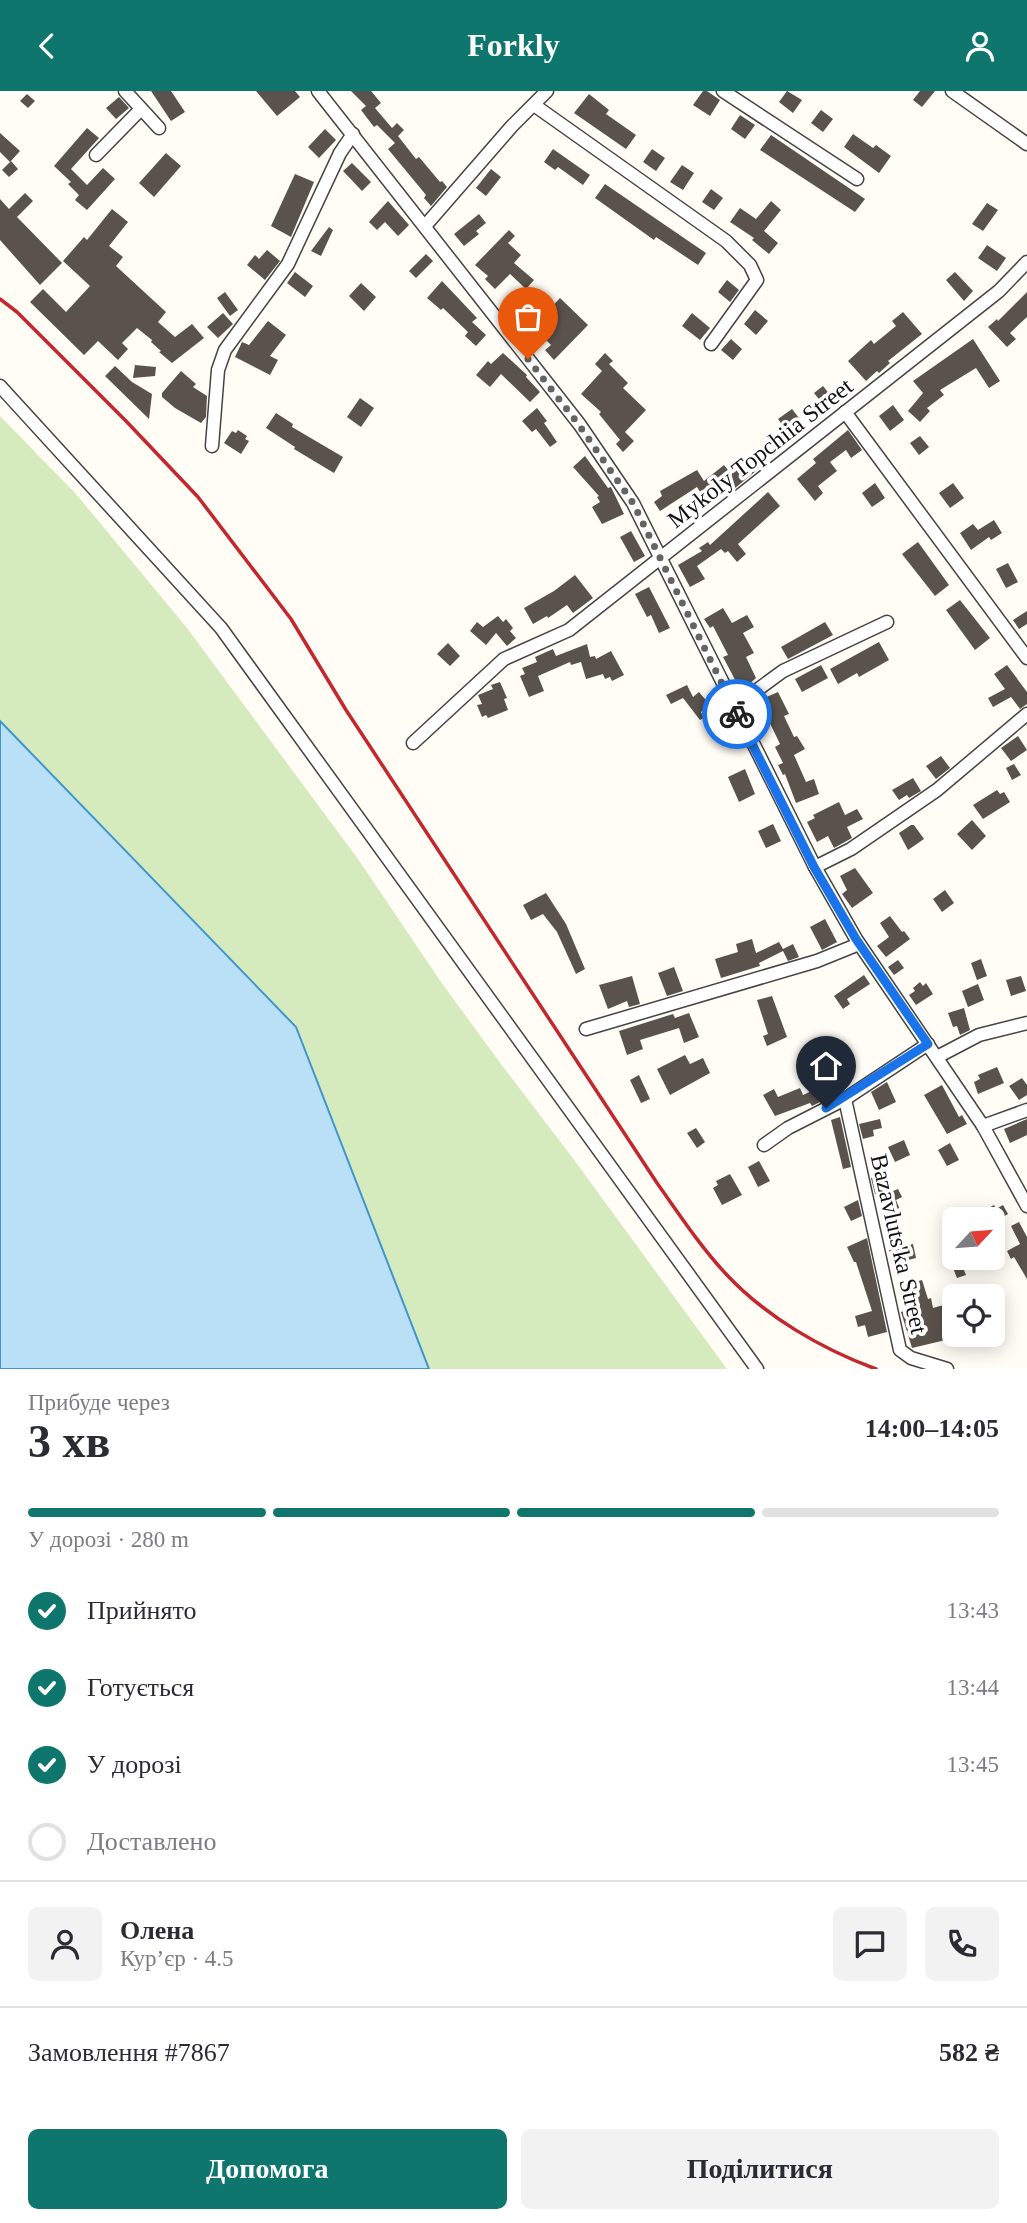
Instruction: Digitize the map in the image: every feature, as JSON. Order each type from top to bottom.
[{"type":"street","points":[[125,91],[159,128]]},
{"type":"street","points":[[318,91],[579,425],[633,503],[814,867],[859,944],[983,1126],[1027,1206]]},
{"type":"street","points":[[425,226],[512,126],[547,91]]},
{"type":"street","points":[[723,91],[857,179]]},
{"type":"street","points":[[952,91],[1027,144]]},
{"type":"street","points":[[534,106],[716,234],[750,265],[757,280],[711,344]]},
{"type":"street","points":[[96,155],[141,109]]},
{"type":"street","points":[[212,446],[218,370],[225,350],[288,264],[340,153],[353,134]]},
{"type":"street","name":"Mykoly Topchiia Street","points":[[413,743],[504,659],[569,630],[999,291],[1027,262]]},
{"type":"street","points":[[0,386],[221,628],[757,1369]]},
{"type":"street","points":[[845,412],[1027,658]]},
{"type":"street","points":[[734,707],[783,671],[887,622]]},
{"type":"street","points":[[814,867],[851,849],[936,790],[1027,714]]},
{"type":"street","points":[[586,1029],[817,961],[859,944]]},
{"type":"street","points":[[937,1057],[979,1035],[1027,1023]]},
{"type":"street","points":[[764,1145],[788,1128],[845,1099],[928,1044]]},
{"type":"street","name":"Bazavluts'ka Street","points":[[845,1099],[900,1350],[911,1358],[947,1369]]},
{"type":"street","points":[[983,1126],[1027,1111]]},
{"type":"green space","points":[[0,416],[76,494],[187,628],[358,859],[441,982],[727,1369],[429,1369],[296,1027],[0,721]]},
{"type":"water","points":[[0,721],[296,1027],[429,1369],[0,1369]]},
{"type":"building","points":[[151,91],[171,91],[185,112],[171,121]]},
{"type":"building","points":[[256,91],[295,91],[300,97],[277,116]]},
{"type":"building","points":[[351,91],[371,91],[381,103],[375,108],[392,128],[397,123],[404,130],[398,136],[416,159],[419,157],[447,187],[431,206],[424,198],[426,195],[388,149],[395,143],[377,125],[374,127],[361,110],[366,106]]},
{"type":"building","points":[[703,91],[720,100],[710,116],[693,105]]},
{"type":"building","points":[[787,91],[802,100],[793,113],[779,102]]},
{"type":"building","points":[[920,91],[935,91],[922,107],[913,100]]},
{"type":"building","points":[[27,94],[35,101],[28,108],[20,101]]},
{"type":"building","points":[[589,94],[609,110],[606,114],[636,135],[626,149],[574,113]]},
{"type":"building","points":[[119,97],[129,108],[116,119],[106,108]]},
{"type":"building","points":[[821,110],[833,119],[823,132],[811,123]]},
{"type":"building","points":[[740,115],[755,125],[745,139],[731,129]]},
{"type":"building","points":[[87,128],[99,138],[71,169],[87,185],[103,168],[115,179],[87,210],[75,200],[79,195],[68,184],[71,182],[54,166]]},
{"type":"building","points":[[325,129],[336,140],[319,158],[308,147]]},
{"type":"building","points":[[0,133],[20,151],[10,162],[0,152]]},
{"type":"building","points":[[853,134],[891,156],[879,173],[844,147]]},
{"type":"building","points":[[771,135],[865,199],[855,212],[760,150]]},
{"type":"building","points":[[553,149],[590,175],[583,185],[558,167],[555,170],[544,162]]},
{"type":"building","points":[[652,149],[665,158],[656,171],[643,162]]},
{"type":"building","points":[[166,153],[181,166],[154,197],[139,183]]},
{"type":"building","points":[[11,161],[18,169],[9,177],[2,170]]},
{"type":"building","points":[[352,163],[371,182],[362,191],[343,171]]},
{"type":"building","points":[[682,165],[694,173],[683,190],[670,182]]},
{"type":"building","points":[[491,169],[501,177],[486,196],[476,188]]},
{"type":"building","points":[[295,174],[314,182],[291,237],[271,226]]},
{"type":"building","points":[[605,184],[706,253],[698,265],[656,237],[654,240],[595,198]]},
{"type":"building","points":[[711,189],[723,198],[714,210],[702,202]]},
{"type":"building","points":[[25,193],[33,201],[17,217],[62,263],[40,285],[0,240],[0,199],[9,209]]},
{"type":"building","points":[[388,201],[409,225],[398,236],[385,222],[377,230],[369,222]]},
{"type":"building","points":[[771,201],[781,210],[764,231],[778,243],[769,254],[752,240],[754,238],[730,222],[740,208],[756,219]]},
{"type":"building","points":[[987,203],[998,210],[983,231],[972,224]]},
{"type":"building","points":[[112,209],[128,222],[109,246],[123,257],[116,266],[166,312],[158,322],[175,337],[192,324],[204,338],[172,363],[159,352],[161,351],[152,340],[137,328],[122,343],[128,349],[118,360],[98,341],[84,355],[30,302],[43,289],[66,312],[90,286],[63,261],[84,237],[87,240]]},
{"type":"building","points":[[479,214],[486,223],[476,231],[479,234],[464,246],[454,234]]},
{"type":"building","points":[[329,227],[333,230],[321,256],[311,251]]},
{"type":"building","points":[[509,230],[515,236],[508,243],[521,255],[514,263],[534,280],[526,289],[510,274],[495,289],[485,279],[488,276],[475,265]]},
{"type":"building","points":[[987,245],[1006,258],[997,271],[978,258]]},
{"type":"building","points":[[267,250],[280,261],[265,280],[247,265],[255,255],[259,259]]},
{"type":"building","points":[[426,254],[433,261],[416,278],[409,271]]},
{"type":"building","points":[[295,272],[313,286],[305,297],[287,283]]},
{"type":"building","points":[[955,272],[973,291],[964,301],[946,280]]},
{"type":"building","points":[[727,280],[739,290],[730,302],[718,292]]},
{"type":"building","points":[[442,281],[477,318],[472,322],[486,335],[476,346],[465,336],[468,332],[443,308],[441,310],[427,298]]},
{"type":"building","points":[[361,283],[376,297],[364,311],[349,296]]},
{"type":"building","points":[[522,289],[533,297],[519,316],[516,316],[509,310]]},
{"type":"building","points":[[225,292],[238,310],[230,316],[217,298]]},
{"type":"building","points":[[1027,292],[1027,317],[1010,333],[1016,339],[1007,347],[988,327],[997,319],[998,321]]},
{"type":"building","points":[[560,298],[588,325],[554,360],[545,350],[551,345],[531,325]]},
{"type":"building","points":[[755,310],[768,321],[756,335],[744,324]]},
{"type":"building","points":[[903,312],[922,334],[888,361],[890,363],[879,373],[877,371],[866,381],[848,361],[871,340],[874,344],[896,326],[892,321]]},
{"type":"building","points":[[223,313],[233,324],[218,338],[207,327]]},
{"type":"building","points":[[692,313],[710,328],[700,340],[682,326]]},
{"type":"building","points":[[268,321],[286,335],[270,356],[278,360],[270,375],[235,357],[242,342],[249,345]]},
{"type":"building","points":[[731,339],[742,349],[733,360],[721,350]]},
{"type":"building","points":[[973,339],[1000,381],[989,388],[976,368],[940,390],[944,395],[927,408],[930,411],[920,422],[908,411],[923,393],[913,381]]},
{"type":"building","points":[[503,353],[527,375],[540,392],[530,402],[501,374],[490,387],[476,375],[488,361],[491,364]]},
{"type":"building","points":[[605,353],[613,361],[609,364],[628,383],[623,388],[646,410],[625,432],[634,441],[623,452],[616,444],[620,440],[599,414],[601,412],[581,394],[602,371],[595,364]]},
{"type":"building","points":[[135,365],[156,367],[155,376],[133,378]]},
{"type":"building","points":[[115,366],[132,382],[152,394],[149,419],[105,376]]},
{"type":"building","points":[[181,371],[196,384],[193,387],[207,396],[206,417],[201,423],[162,397],[162,393]]},
{"type":"building","points":[[823,386],[835,401],[826,408],[814,393]]},
{"type":"building","points":[[360,398],[374,408],[361,427],[347,417]]},
{"type":"building","points":[[893,405],[904,420],[890,431],[879,416]]},
{"type":"building","points":[[537,408],[557,442],[550,447],[536,429],[532,432],[522,421]]},
{"type":"building","points":[[792,409],[806,427],[792,438],[778,419]]},
{"type":"building","points":[[276,413],[293,424],[292,427],[343,457],[334,473],[266,428]]},
{"type":"building","points":[[238,430],[247,436],[245,439],[249,441],[241,454],[224,443],[232,431],[236,433]]},
{"type":"building","points":[[848,430],[862,450],[851,458],[846,450],[830,462],[837,471],[818,486],[823,493],[815,501],[797,479],[816,463],[813,459]]},
{"type":"building","points":[[920,436],[929,447],[919,455],[910,443]]},
{"type":"building","points":[[585,456],[608,488],[611,487],[624,514],[602,524],[592,507],[600,502],[597,497],[599,496],[573,467]]},
{"type":"building","points":[[749,460],[757,470],[729,493],[721,483],[702,495],[697,487],[660,511],[654,502],[662,496],[660,491],[697,470],[704,481],[724,465],[731,474]]},
{"type":"building","points":[[875,483],[885,498],[872,507],[862,493]]},
{"type":"building","points":[[953,483],[964,498],[950,508],[939,493]]},
{"type":"building","points":[[768,492],[780,506],[738,544],[746,554],[737,562],[728,551],[725,553],[721,549],[697,566],[705,579],[690,587],[678,565],[702,551],[699,548],[708,542],[710,545]]},
{"type":"building","points":[[994,520],[1002,533],[991,540],[989,537],[971,550],[960,533],[973,524],[978,530]]},
{"type":"building","points":[[631,531],[645,556],[634,562],[620,537]]},
{"type":"building","points":[[918,542],[949,585],[935,596],[902,554]]},
{"type":"building","points":[[1008,563],[1018,582],[1006,588],[996,569]]},
{"type":"building","points":[[575,575],[593,598],[573,613],[567,605],[533,624],[524,608]]},
{"type":"building","points":[[649,587],[670,628],[659,633],[651,615],[647,617],[635,594]]},
{"type":"building","points":[[960,600],[990,638],[975,650],[946,610]]},
{"type":"building","points":[[723,608],[732,623],[747,615],[754,627],[743,633],[754,653],[746,657],[756,678],[741,691],[723,657],[728,655],[713,626],[710,628],[704,619]]},
{"type":"building","points":[[1027,611],[1027,624],[1019,629],[1013,620]]},
{"type":"building","points":[[498,616],[503,622],[506,619],[516,638],[507,646],[496,633],[486,645],[470,631],[477,622],[483,627]]},
{"type":"building","points":[[825,622],[833,635],[788,659],[781,647]]},
{"type":"building","points":[[879,642],[889,660],[859,677],[857,673],[838,684],[830,669]]},
{"type":"building","points":[[448,643],[460,656],[450,666],[437,654]]},
{"type":"building","points":[[587,644],[590,657],[595,656],[596,659],[611,651],[624,675],[612,681],[610,677],[605,679],[603,674],[586,679],[581,662],[571,665],[570,662],[538,676],[544,691],[529,697],[520,676],[525,674],[522,668],[537,662],[535,657],[553,649],[556,656]]},
{"type":"building","points":[[821,665],[828,678],[802,692],[795,679]]},
{"type":"building","points":[[1007,665],[1027,692],[1027,704],[1020,709],[1011,697],[993,707],[988,698],[1005,689],[994,674]]},
{"type":"building","points":[[500,682],[507,698],[504,699],[508,710],[488,718],[486,715],[482,717],[477,705],[482,704],[478,695],[493,689],[491,685]]},
{"type":"building","points":[[687,685],[693,697],[699,692],[710,705],[701,712],[704,718],[700,720],[683,698],[671,704],[666,695]]},
{"type":"building","points":[[778,692],[789,714],[784,716],[794,737],[797,736],[805,749],[794,755],[806,782],[814,779],[819,794],[796,803],[785,774],[783,775],[778,765],[783,763],[775,747],[780,744],[766,715],[769,714],[762,699]]},
{"type":"building","points":[[1018,736],[1027,750],[1011,761],[1001,748]]},
{"type":"building","points":[[941,756],[950,768],[936,779],[926,766]]},
{"type":"building","points":[[1014,764],[1021,775],[1012,780],[1006,768]]},
{"type":"building","points":[[745,769],[755,794],[739,802],[728,777]]},
{"type":"building","points":[[913,778],[921,791],[899,800],[892,790]]},
{"type":"building","points":[[997,790],[1000,794],[1004,792],[1010,802],[983,819],[973,805]]},
{"type":"building","points":[[839,802],[845,815],[857,809],[863,819],[847,827],[852,838],[834,848],[828,836],[817,842],[807,822],[815,818],[813,815]]},
{"type":"building","points":[[972,820],[986,836],[972,850],[957,834]]},
{"type":"building","points":[[773,824],[781,841],[766,848],[758,831]]},
{"type":"building","points":[[914,825],[924,839],[908,850],[899,833]]},
{"type":"building","points":[[855,868],[873,893],[852,908],[842,894],[847,890],[840,876]]},
{"type":"building","points":[[945,890],[954,903],[942,912],[933,899]]},
{"type":"building","points":[[546,893],[566,924],[585,969],[576,974],[557,932],[543,914],[531,920],[523,905]]},
{"type":"building","points":[[890,916],[910,939],[886,957],[877,946],[889,937],[880,923]]},
{"type":"building","points":[[825,919],[837,942],[822,950],[810,927]]},
{"type":"building","points":[[752,939],[756,953],[779,942],[783,949],[793,944],[799,957],[788,961],[783,951],[759,963],[760,966],[721,978],[715,959],[738,952],[736,944]]},
{"type":"building","points":[[981,959],[987,976],[977,980],[971,963]]},
{"type":"building","points":[[898,960],[904,968],[894,975],[888,967]]},
{"type":"building","points":[[674,967],[683,991],[667,996],[658,973]]},
{"type":"building","points":[[864,975],[870,984],[847,999],[850,1004],[843,1009],[834,996]]},
{"type":"building","points":[[632,976],[640,1004],[629,1007],[627,1001],[608,1009],[599,985]]},
{"type":"building","points":[[1021,976],[1026,991],[1011,996],[1006,980]]},
{"type":"building","points":[[920,982],[923,986],[926,983],[933,994],[916,1005],[909,995]]},
{"type":"building","points":[[978,984],[984,1000],[968,1007],[962,991]]},
{"type":"building","points":[[772,996],[787,1037],[767,1046],[763,1036],[768,1034],[757,1000]]},
{"type":"building","points":[[964,1008],[970,1030],[960,1035],[957,1026],[953,1027],[948,1013]]},
{"type":"building","points":[[689,1013],[699,1037],[684,1043],[679,1028],[640,1040],[643,1049],[627,1055],[619,1031],[673,1014],[675,1018]]},
{"type":"building","points":[[685,1055],[690,1064],[703,1058],[710,1073],[670,1095],[657,1069]]},
{"type":"building","points":[[997,1067],[1004,1083],[978,1094],[974,1082],[980,1079],[978,1075]]},
{"type":"building","points":[[639,1075],[650,1099],[641,1103],[630,1080]]},
{"type":"building","points":[[1022,1078],[1027,1085],[1027,1095],[1019,1100],[1009,1086]]},
{"type":"building","points":[[887,1082],[896,1102],[879,1110],[871,1092]]},
{"type":"building","points":[[942,1085],[959,1117],[962,1115],[967,1124],[947,1134],[924,1095]]},
{"type":"building","points":[[832,1087],[836,1094],[812,1106],[810,1103],[775,1116],[763,1095],[774,1089],[778,1097],[800,1088],[803,1095],[816,1089],[818,1093]]},
{"type":"building","points":[[840,1117],[851,1167],[843,1169],[831,1120]]},
{"type":"building","points":[[880,1119],[882,1128],[873,1130],[874,1136],[863,1139],[859,1124]]},
{"type":"building","points":[[1027,1119],[1027,1135],[1010,1143],[1004,1129]]},
{"type":"building","points":[[696,1128],[705,1142],[697,1148],[687,1133]]},
{"type":"building","points":[[904,1140],[910,1155],[895,1162],[888,1147]]},
{"type":"building","points":[[950,1143],[959,1160],[947,1166],[938,1150]]},
{"type":"building","points":[[759,1161],[770,1181],[758,1187],[748,1167]]},
{"type":"building","points":[[730,1174],[742,1195],[722,1205],[713,1188],[718,1185],[716,1181]]},
{"type":"building","points":[[884,1174],[889,1190],[875,1194],[871,1178]]},
{"type":"building","points":[[898,1189],[902,1197],[896,1200],[903,1217],[893,1220],[883,1195]]},
{"type":"building","points":[[858,1200],[862,1216],[851,1221],[844,1207]]},
{"type":"building","points":[[1019,1222],[1027,1237],[1027,1279],[1014,1257],[1011,1259],[1007,1251],[1020,1244],[1011,1226]]},
{"type":"building","points":[[867,1238],[887,1332],[868,1337],[865,1325],[858,1327],[855,1316],[872,1311],[856,1262],[847,1247]]},
{"type":"building","points":[[913,1244],[916,1258],[893,1264],[889,1250]]},
{"type":"building","points":[[954,1271],[964,1271],[966,1275],[957,1278]]},
{"type":"building","points":[[922,1280],[933,1308],[942,1305],[942,1341],[912,1348],[901,1312],[907,1310],[900,1286]]},
{"type":"railway","points":[[0,299],[17,312],[198,497],[291,619],[346,710],[657,1183],[707,1252],[742,1290],[777,1318],[835,1352],[876,1369]]},
{"type":"way so far","points":[[528,359],[579,425],[633,503],[737,714]]},
{"type":"route","points":[[737,714],[814,867],[856,939],[928,1044],[845,1099],[826,1108]]}]
